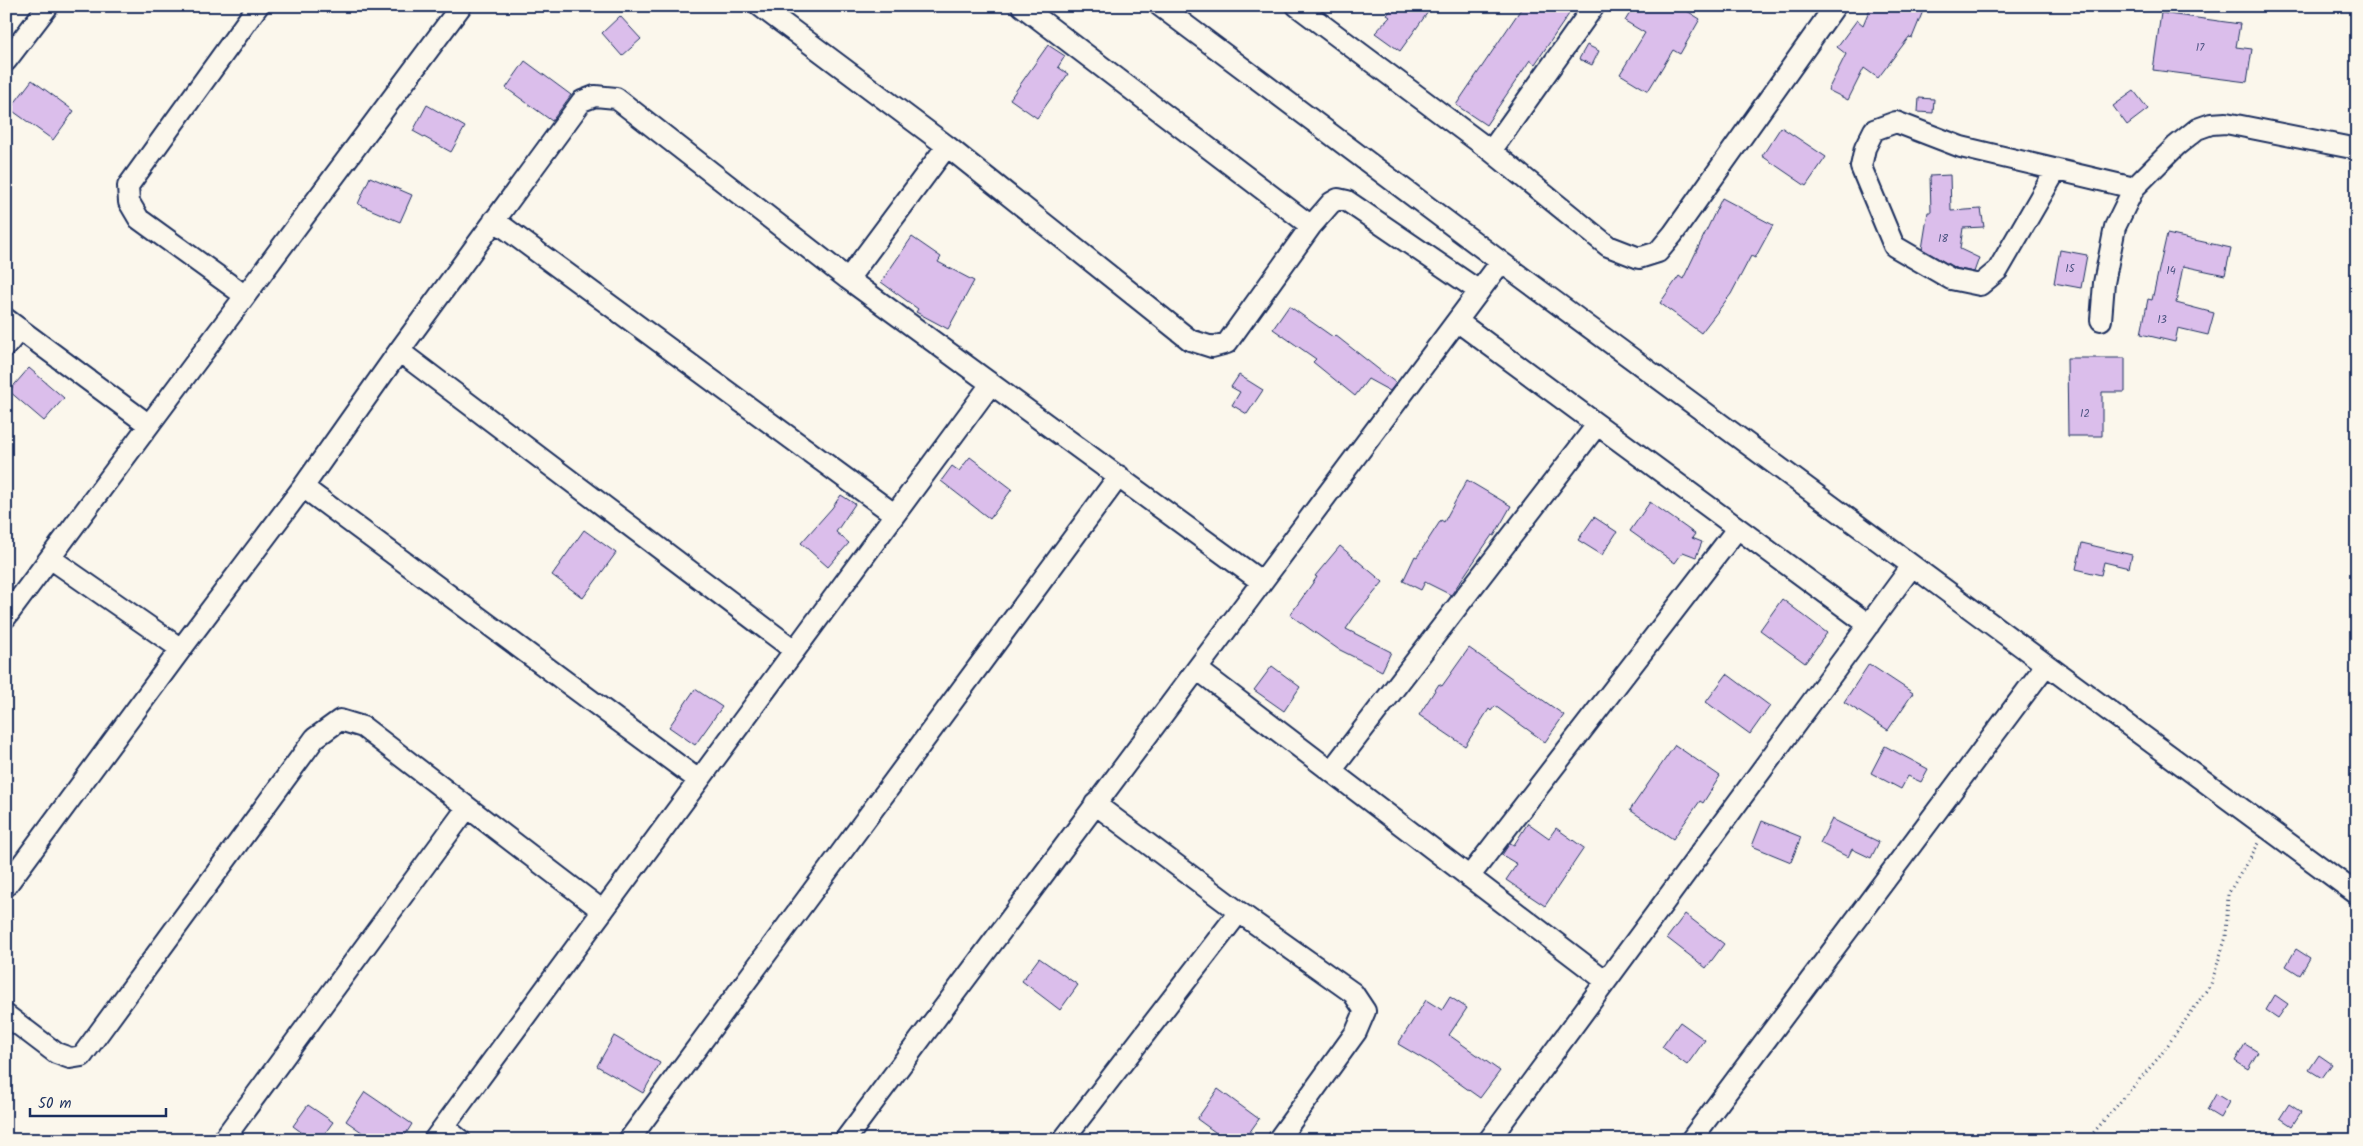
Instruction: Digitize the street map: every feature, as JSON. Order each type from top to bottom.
[{"type":"street","points":[[6,60],[48,6]]},
{"type":"street","points":[[244,295],[139,219],[129,202],[128,186],[258,6]]},
{"type":"street","points":[[6,617],[461,6]]},
{"type":"street","points":[[760,6],[947,146],[1190,340],[1212,347],[1227,343],[1310,226],[1331,203],[1338,199],[1347,201],[1479,291]]},
{"type":"street","points":[[1022,6],[1310,226]]},
{"type":"street","points":[[1160,6],[1501,262],[2357,894]]},
{"type":"street","points":[[1297,6],[1491,151],[1608,246],[1639,258],[1658,252],[1673,234],[1835,6]]},
{"type":"street","points":[[1491,151],[1594,6]]},
{"type":"street","points":[[6,886],[180,649],[303,487],[399,351],[582,101],[595,96],[616,98],[848,279],[990,384],[1120,476],[1262,582]]},
{"type":"street","points":[[2056,170],[1998,270],[1980,285],[1951,279],[1894,246],[1861,167],[1864,148],[1874,130],[1896,122],[1961,147],[2134,188]]},
{"type":"street","points":[[2101,320],[2104,283],[2115,227],[2134,188],[2176,146],[2197,129],[2211,124],[2226,123],[2357,148]]},
{"type":"street","points":[[848,279],[947,146]]},
{"type":"street","points":[[494,220],[894,514]]},
{"type":"street","points":[[845,1140],[1501,262]]},
{"type":"street","points":[[1457,321],[1869,625]]},
{"type":"street","points":[[6,346],[13,324],[149,425]]},
{"type":"street","points":[[399,351],[794,650]]},
{"type":"street","points":[[460,1140],[439,1133],[990,384]]},
{"type":"street","points":[[1331,771],[1597,425]]},
{"type":"street","points":[[629,1140],[1120,476]]},
{"type":"street","points":[[303,487],[698,779]]},
{"type":"street","points":[[1469,877],[1737,529]]},
{"type":"street","points":[[50,558],[180,649]]},
{"type":"street","points":[[1490,1140],[1912,566]]},
{"type":"street","points":[[1691,1140],[2046,665]]},
{"type":"street","points":[[1197,668],[1606,981]]},
{"type":"street","points":[[6,1015],[56,1053],[70,1058],[82,1056],[315,738],[340,720],[363,727],[603,911]]},
{"type":"street","points":[[1096,804],[1239,912],[1353,993],[1365,1011],[1356,1032],[1278,1140]]},
{"type":"street","points":[[223,1140],[468,808]]},
{"type":"street","points":[[1063,1140],[1239,912]]},
{"type":"path","points":[[2087,1140],[2160,1056],[2212,984],[2226,937],[2228,894],[2268,829]]},
{"type":"building","points":[[1394,6],[1421,6],[1428,12],[1400,51],[1375,33],[1390,17],[1387,15]]},
{"type":"building","points":[[1523,6],[1557,6],[1569,14],[1535,64],[1530,60],[1486,125],[1456,105]]},
{"type":"building","points":[[1634,6],[1679,6],[1700,19],[1680,54],[1673,50],[1648,91],[1620,74],[1645,33],[1625,21]]},
{"type":"building","points":[[1871,6],[1912,6],[1923,11],[1912,38],[1909,37],[1878,78],[1864,68],[1848,100],[1828,90],[1846,54],[1837,47],[1857,20],[1863,25]]},
{"type":"building","points":[[2161,13],[2240,24],[2236,47],[2252,49],[2247,82],[2153,70]]},
{"type":"building","points":[[620,16],[641,39],[622,56],[602,33]]},
{"type":"building","points":[[1048,45],[1065,56],[1058,67],[1068,74],[1037,118],[1010,99]]},
{"type":"building","points":[[1587,45],[1599,51],[1592,65],[1579,59]]},
{"type":"building","points":[[525,61],[571,95],[552,121],[506,88]]},
{"type":"building","points":[[32,80],[74,111],[53,140],[10,109]]},
{"type":"building","points":[[2134,91],[2148,109],[2127,125],[2113,106]]},
{"type":"building","points":[[1919,98],[1934,99],[1933,113],[1918,112]]},
{"type":"building","points":[[427,105],[465,127],[451,152],[413,131]]},
{"type":"building","points":[[1781,127],[1826,157],[1806,186],[1762,156]]},
{"type":"building","points":[[1950,175],[1951,211],[1981,209],[1984,227],[1963,228],[1960,249],[1979,258],[1974,272],[1955,268],[1922,249],[1928,212],[1931,212],[1930,176]]},
{"type":"building","points":[[370,177],[412,195],[400,222],[358,204]]},
{"type":"building","points":[[1722,198],[1773,225],[1755,258],[1751,256],[1731,294],[1701,333],[1660,303],[1679,276],[1683,279]]},
{"type":"building","points":[[2167,234],[2231,248],[2225,275],[2183,266],[2176,303],[2214,313],[2208,335],[2178,328],[2175,342],[2141,334],[2148,299],[2152,300]]},
{"type":"building","points":[[912,237],[941,257],[938,262],[974,281],[948,329],[916,312],[918,309],[881,282]]},
{"type":"building","points":[[2060,250],[2087,255],[2081,288],[2054,283]]},
{"type":"building","points":[[1289,306],[1333,337],[1335,335],[1396,383],[1390,391],[1368,379],[1355,396],[1313,362],[1316,359],[1273,329]]},
{"type":"building","points":[[2067,358],[2125,358],[2125,392],[2102,392],[2102,436],[2068,436]]},
{"type":"building","points":[[29,368],[64,398],[44,421],[9,391]]},
{"type":"building","points":[[1239,375],[1263,390],[1247,414],[1232,405],[1240,392],[1231,387]]},
{"type":"building","points":[[970,457],[1012,489],[990,519],[941,481],[952,466],[959,471]]},
{"type":"building","points":[[1467,480],[1511,506],[1494,536],[1492,535],[1451,595],[1425,582],[1421,590],[1403,581],[1415,556],[1417,557],[1441,520],[1444,522]]},
{"type":"building","points":[[841,495],[855,504],[836,532],[849,543],[828,567],[801,543]]},
{"type":"building","points":[[1650,502],[1695,534],[1692,538],[1702,542],[1696,557],[1683,552],[1675,563],[1630,531]]},
{"type":"building","points":[[1594,517],[1617,532],[1602,555],[1578,540]]},
{"type":"building","points":[[584,530],[616,553],[583,598],[552,575]]},
{"type":"building","points":[[2082,543],[2132,555],[2129,568],[2104,562],[2101,575],[2076,569]]},
{"type":"building","points":[[1340,546],[1383,582],[1346,629],[1391,652],[1382,671],[1338,649],[1290,615],[1317,577],[1315,576]]},
{"type":"building","points":[[1782,599],[1827,633],[1805,663],[1760,630]]},
{"type":"building","points":[[1469,648],[1564,715],[1545,742],[1495,706],[1491,711],[1489,709],[1465,746],[1419,715],[1439,684],[1442,686]]},
{"type":"building","points":[[1869,664],[1913,693],[1888,730],[1844,702]]},
{"type":"building","points":[[1272,666],[1300,687],[1284,711],[1254,690]]},
{"type":"building","points":[[1727,674],[1770,706],[1750,734],[1706,702]]},
{"type":"building","points":[[695,689],[722,707],[695,745],[669,727]]},
{"type":"building","points":[[1675,745],[1720,776],[1703,803],[1700,801],[1673,839],[1630,810]]},
{"type":"building","points":[[1885,746],[1928,769],[1921,782],[1908,776],[1901,789],[1871,773]]},
{"type":"building","points":[[1832,819],[1879,842],[1871,858],[1852,849],[1848,857],[1820,843]]},
{"type":"building","points":[[1762,821],[1801,837],[1791,862],[1752,846]]},
{"type":"building","points":[[1528,823],[1549,838],[1556,828],[1584,848],[1545,906],[1506,880],[1517,864],[1502,855],[1510,843],[1514,845]]},
{"type":"building","points":[[1685,914],[1724,944],[1706,968],[1667,938]]},
{"type":"building","points":[[2296,949],[2310,958],[2300,975],[2286,966]]},
{"type":"building","points":[[1039,958],[1078,985],[1060,1010],[1022,981]]},
{"type":"building","points":[[2275,995],[2288,1004],[2278,1018],[2266,1010]]},
{"type":"building","points":[[1450,997],[1467,1008],[1449,1035],[1500,1071],[1480,1098],[1432,1064],[1398,1044],[1426,1000],[1442,1010]]},
{"type":"building","points":[[1680,1022],[1705,1040],[1687,1065],[1662,1047]]},
{"type":"building","points":[[614,1036],[660,1063],[643,1093],[597,1066]]},
{"type":"building","points":[[2245,1044],[2258,1052],[2248,1069],[2235,1061]]},
{"type":"building","points":[[2319,1055],[2332,1064],[2322,1078],[2309,1070]]},
{"type":"building","points":[[1218,1089],[1259,1119],[1244,1140],[1226,1140],[1197,1119]]},
{"type":"building","points":[[365,1092],[412,1124],[402,1140],[373,1140],[346,1121]]},
{"type":"building","points":[[2216,1094],[2229,1102],[2220,1118],[2207,1110]]},
{"type":"building","points":[[2289,1104],[2301,1112],[2292,1126],[2280,1118]]},
{"type":"building","points":[[308,1105],[333,1122],[320,1140],[312,1140],[293,1126]]}]
